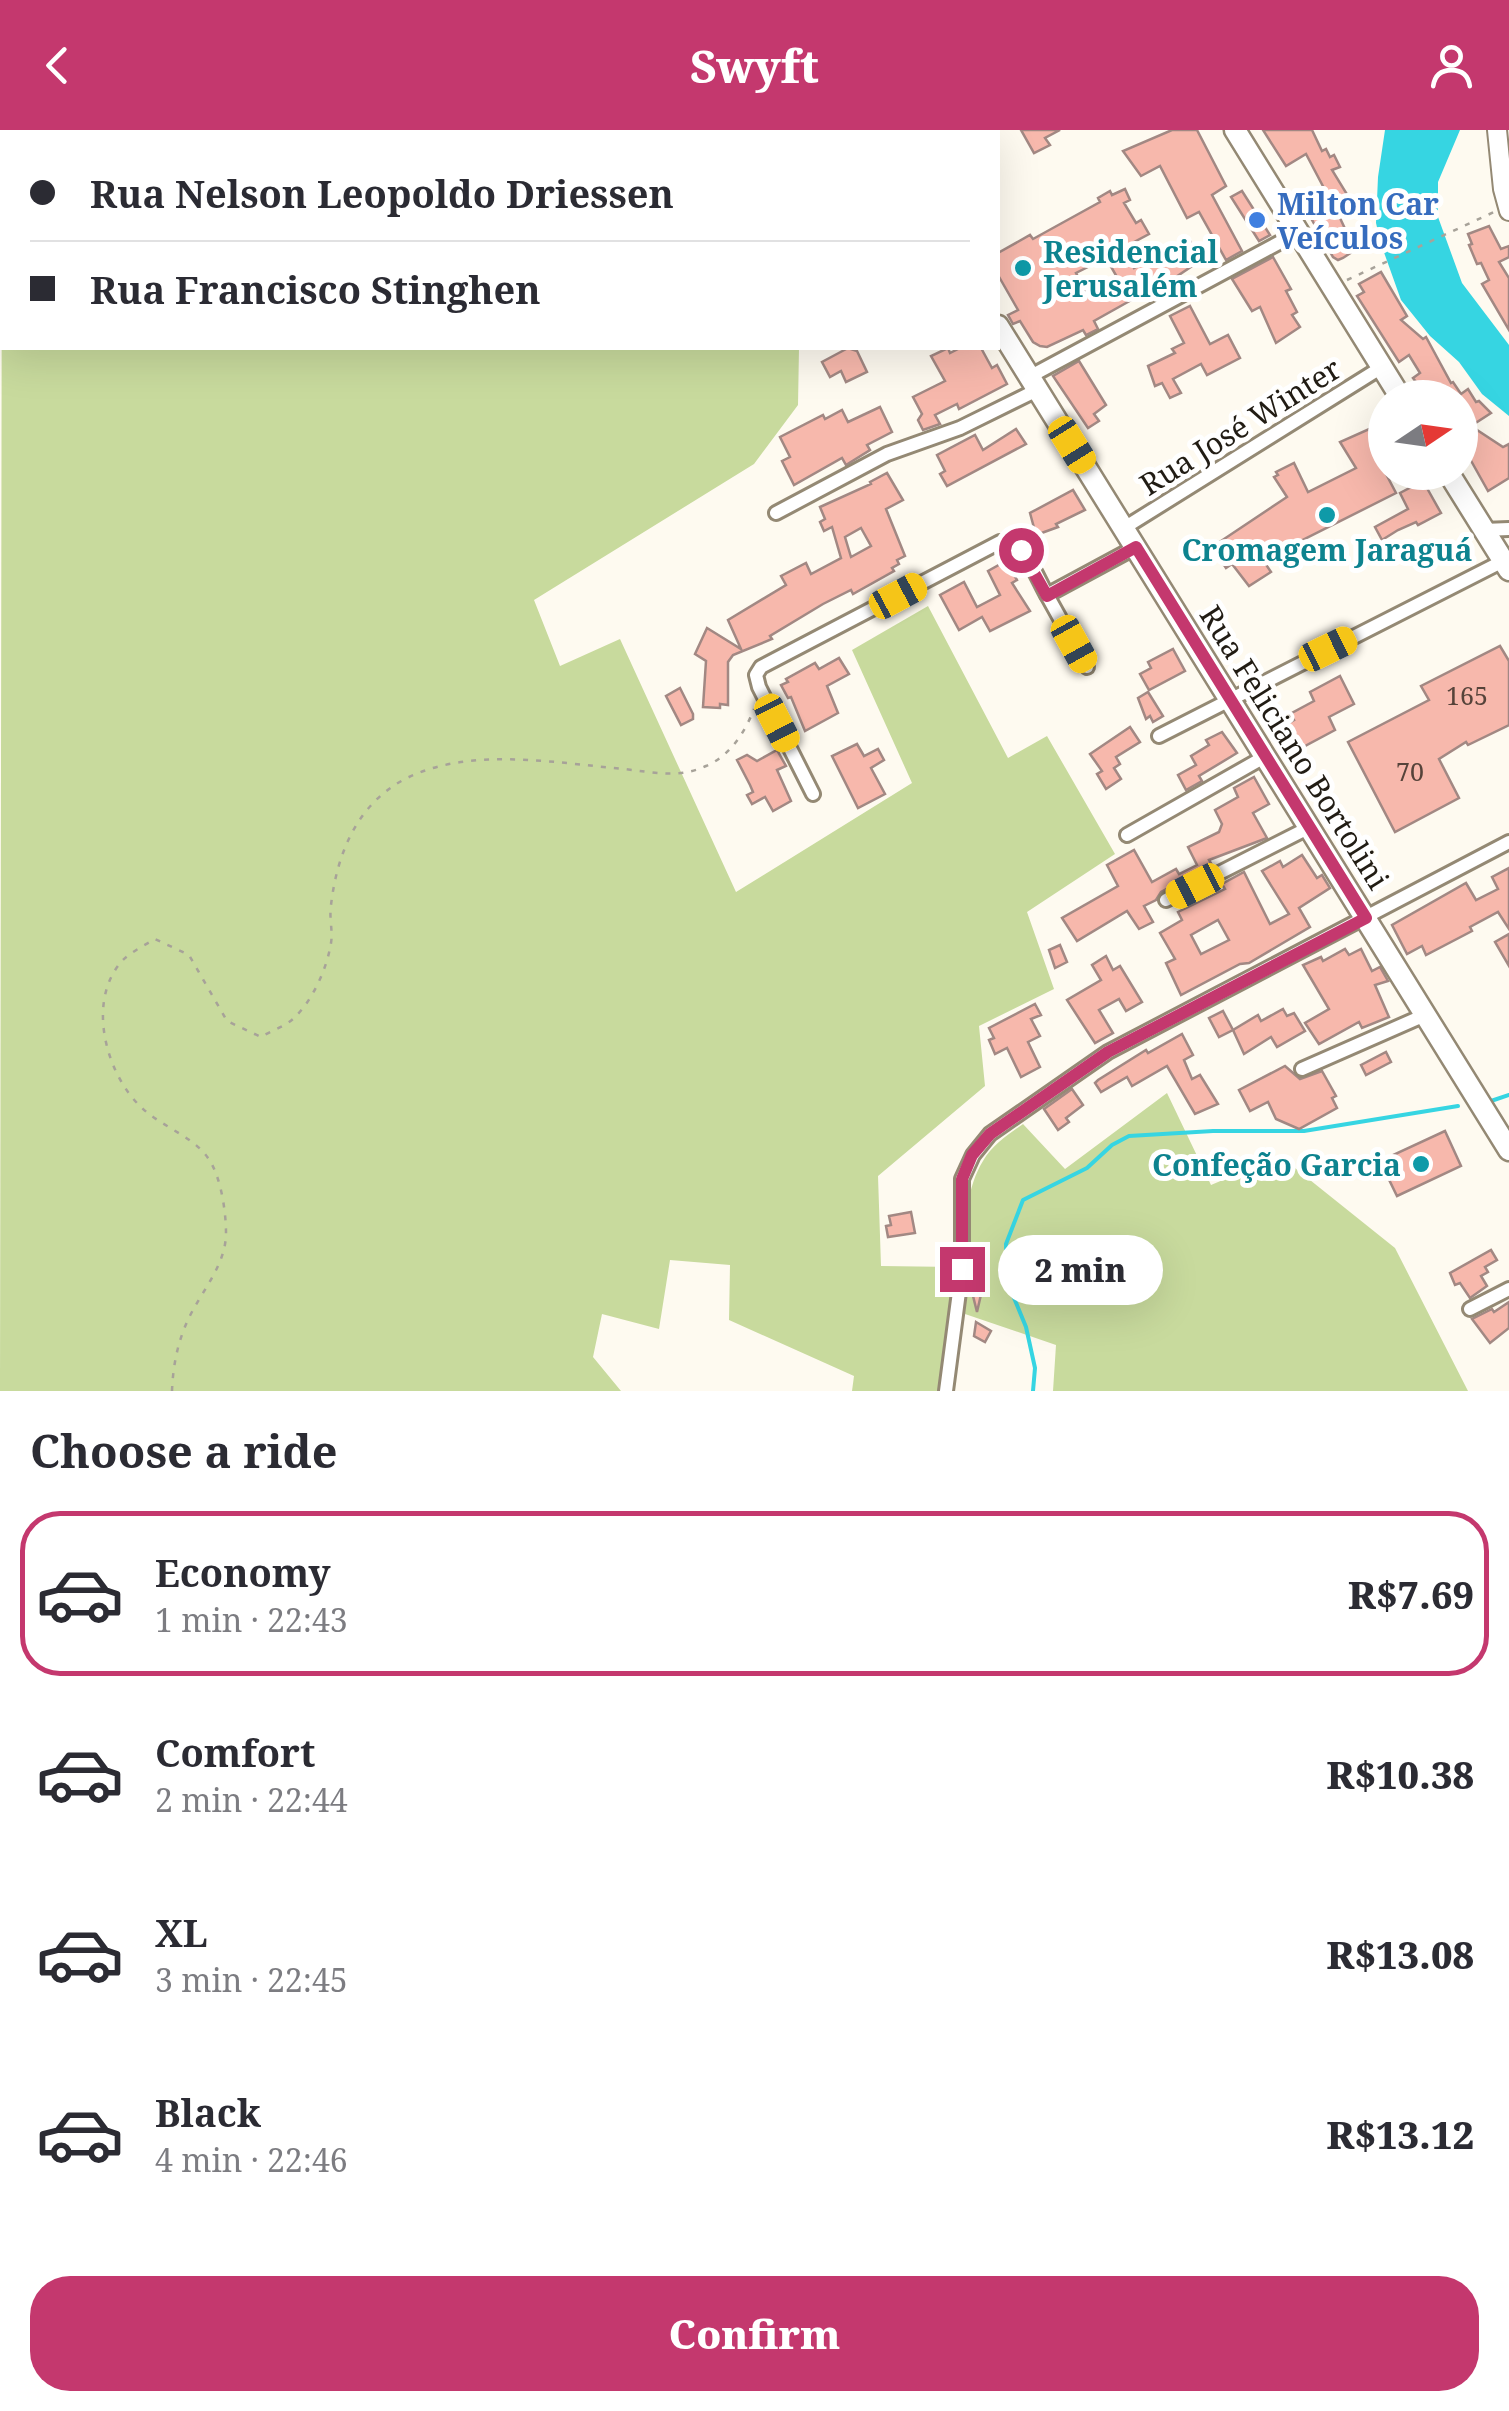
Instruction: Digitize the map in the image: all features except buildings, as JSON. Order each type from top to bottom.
[{"type":"main road","points":[[1235,130],[1390,380]]},
{"type":"main road","points":[[1497,130],[1508,208]]},
{"type":"main road","name":"Rua Feliciano Bortolini","points":[[1000,329],[1509,1150]]},
{"type":"main road","points":[[1459,490],[1507,563]]},
{"type":"street","points":[[776,513],[887,454],[960,428],[1299,232]]},
{"type":"street","name":"Rua José Winter","points":[[1124,528],[1382,367]]},
{"type":"street","points":[[1484,530],[1509,529]]},
{"type":"street","points":[[813,794],[759,687],[756,674],[761,667],[1000,542],[1012,543],[1021,550],[1087,667]]},
{"type":"street","points":[[1047,596],[1136,547]]},
{"type":"street","points":[[1159,736],[1507,563]]},
{"type":"street","points":[[1127,835],[1266,756]]},
{"type":"street","points":[[1166,900],[1310,828]]},
{"type":"street","points":[[946,1391],[962,1269],[962,1179],[972,1155],[990,1134],[1108,1052],[1509,842]]},
{"type":"street","points":[[1302,1069],[1425,1014]]},
{"type":"street","points":[[1470,1308],[1509,1289]]},
{"type":"path","points":[[1333,288],[1508,208]]},
{"type":"path","points":[[172,1391],[177,1348],[192,1311],[214,1276],[226,1236],[221,1195],[208,1158],[140,1107],[117,1074],[104,1033],[103,995],[123,960],[155,939],[189,956],[226,1020],[261,1037],[294,1018],[319,982],[331,941],[330,910],[336,872],[350,834],[373,802],[404,780],[440,766],[479,762],[557,763],[671,776],[708,766],[738,741],[753,712],[759,687]]},
{"type":"green space","points":[[2,350],[799,350],[798,405],[754,464],[534,600],[560,666],[620,639],[736,892],[912,783],[852,650],[928,606],[1008,758],[1047,736],[1115,854],[1027,912],[1054,989],[979,1026],[985,1086],[878,1176],[881,1266],[955,1267],[953,1312],[941,1391],[852,1391],[854,1376],[729,1320],[730,1265],[670,1260],[659,1329],[602,1314],[593,1357],[621,1391],[0,1391]]},
{"type":"green space","points":[[1167,1093],[1211,1185],[1280,1156],[1395,1248],[1468,1391],[1053,1391],[1056,1345],[965,1314],[966,1215],[975,1178],[991,1150],[1023,1124],[1065,1169]]},
{"type":"water","points":[[1385,130],[1460,130],[1438,182],[1438,217],[1462,283],[1509,345],[1509,416],[1482,394],[1478,380],[1472,380],[1401,300],[1376,223]]},
{"type":"waterway","points":[[1491,1101],[1509,1095]]},
{"type":"waterway","points":[[1033,1391],[1035,1368],[1026,1327],[1007,1281],[1006,1244],[1023,1200],[1087,1168],[1112,1145],[1129,1136],[1304,1131],[1458,1106]]},
{"type":"place","name":"Milton Car Veículos","points":[[1257,220]]},
{"type":"place","name":"Residencial Jerusalém","points":[[1023,268]]},
{"type":"place","name":"Cromagem Jaraguá","points":[[1327,515]]},
{"type":"place","name":"Confeção Garcia","points":[[1421,1164]]},
{"type":"route","points":[[962,1269],[962,1179],[972,1155],[990,1134],[1108,1052],[1366,918],[1136,547],[1047,596],[1021,550]]}]
